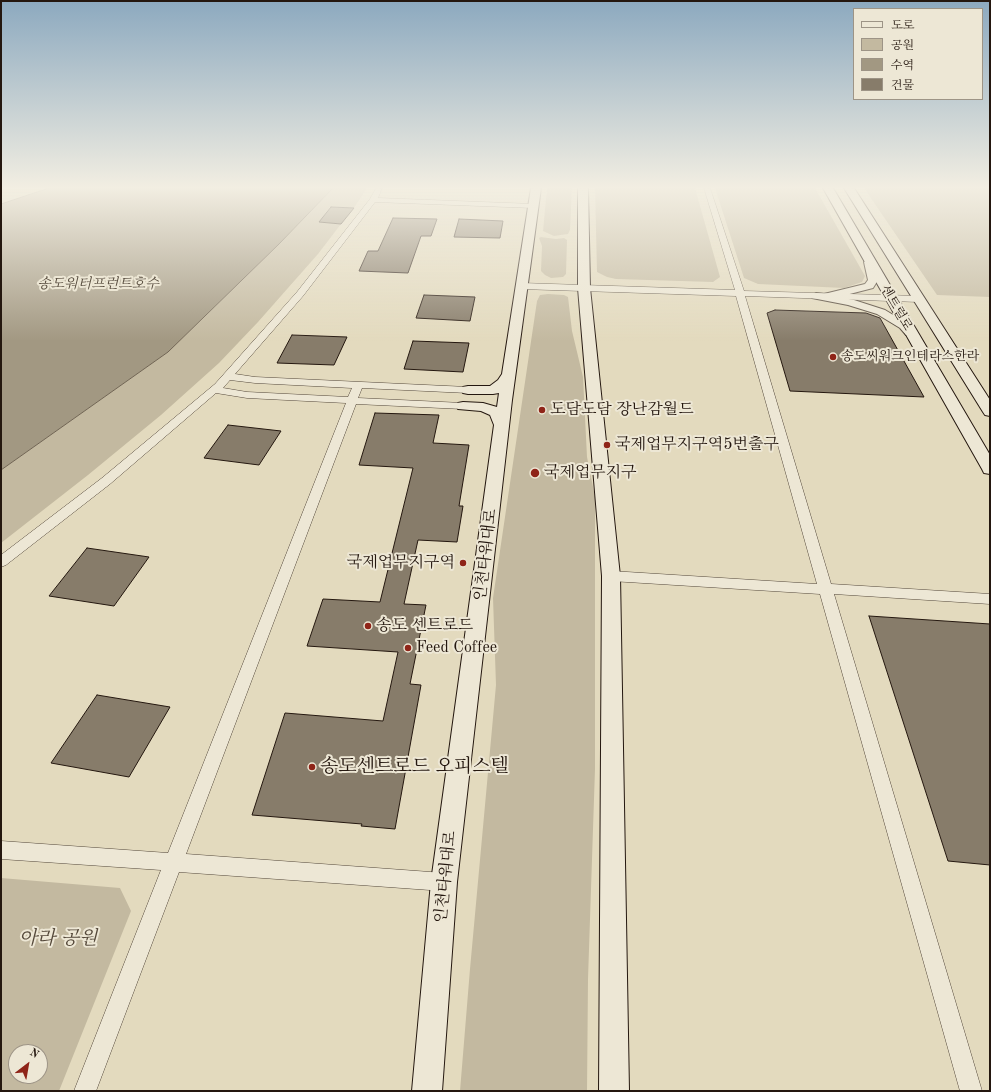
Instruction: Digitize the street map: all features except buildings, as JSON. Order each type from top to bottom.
[{"type":"main road","name":"인천타워대로","points":[[427,1091],[444,882],[502,426],[528,239]]},
{"type":"main road","points":[[584,239],[584,288],[611,576],[614,1091]]},
{"type":"main road","name":"센트럴로","points":[[856,239],[990,469]]},
{"type":"main road","name":"센트럴로","points":[[881,239],[990,412]]},
{"type":"main road","points":[[468,390],[493,390],[500,386],[509,374]]},
{"type":"main road","points":[[463,406],[482,407],[495,412],[499,416],[502,426]]},
{"type":"street","points":[[1,562],[106,481],[214,390],[300,294],[343,239]]},
{"type":"street","points":[[723,239],[740,293],[971,1091]]},
{"type":"street","points":[[813,296],[837,294],[869,286],[873,280],[869,262]]},
{"type":"street","points":[[521,286],[919,299]]},
{"type":"street","points":[[813,296],[843,301],[881,312],[904,326],[910,333]]},
{"type":"street","points":[[227,376],[255,380],[468,390]]},
{"type":"street","points":[[85,1091],[358,385]]},
{"type":"street","points":[[214,390],[247,395],[463,406]]},
{"type":"street","points":[[611,576],[990,599]]},
{"type":"street","points":[[1,850],[444,882]]},
{"type":"green space","points":[[284,239],[330,239],[258,322],[219,363],[161,415],[88,475],[1,543],[1,470],[168,352]]},
{"type":"green space","points":[[539,239],[567,240],[566,274],[563,277],[551,278],[541,271],[542,246]]},
{"type":"green space","points":[[596,239],[709,239],[720,277],[713,282],[616,279],[607,277],[597,272]]},
{"type":"green space","points":[[731,239],[844,239],[865,276],[862,282],[844,288],[758,284],[744,278]]},
{"type":"green space","points":[[899,239],[990,239],[990,297],[937,295]]},
{"type":"green space","points":[[540,295],[564,295],[568,297],[572,331],[583,377],[587,457],[595,497],[595,769],[588,979],[587,1091],[460,1091],[496,685],[493,598],[537,301]]},
{"type":"green space","name":"아라 공원","points":[[1,878],[120,888],[131,911],[59,1091],[1,1091]]},
{"type":"water","name":"송도워터프런트호수","points":[[1,239],[284,239],[168,352],[1,470]]},
{"type":"place","name":"송도씨워크인테라스한라","points":[[833,357]]},
{"type":"place","name":"도담도담 장난감월드","points":[[542,410]]},
{"type":"place","name":"국제업무지구역5번출구","points":[[607,445]]},
{"type":"place","name":"국제업무지구","points":[[535,473]]},
{"type":"place","name":"국제업무지구역","points":[[463,563]]},
{"type":"place","name":"송도 센트로드","points":[[368,626]]},
{"type":"place","name":"Feed Coffee","points":[[408,648]]},
{"type":"place","name":"송도센트로드 오피스텔","points":[[312,767]]}]
